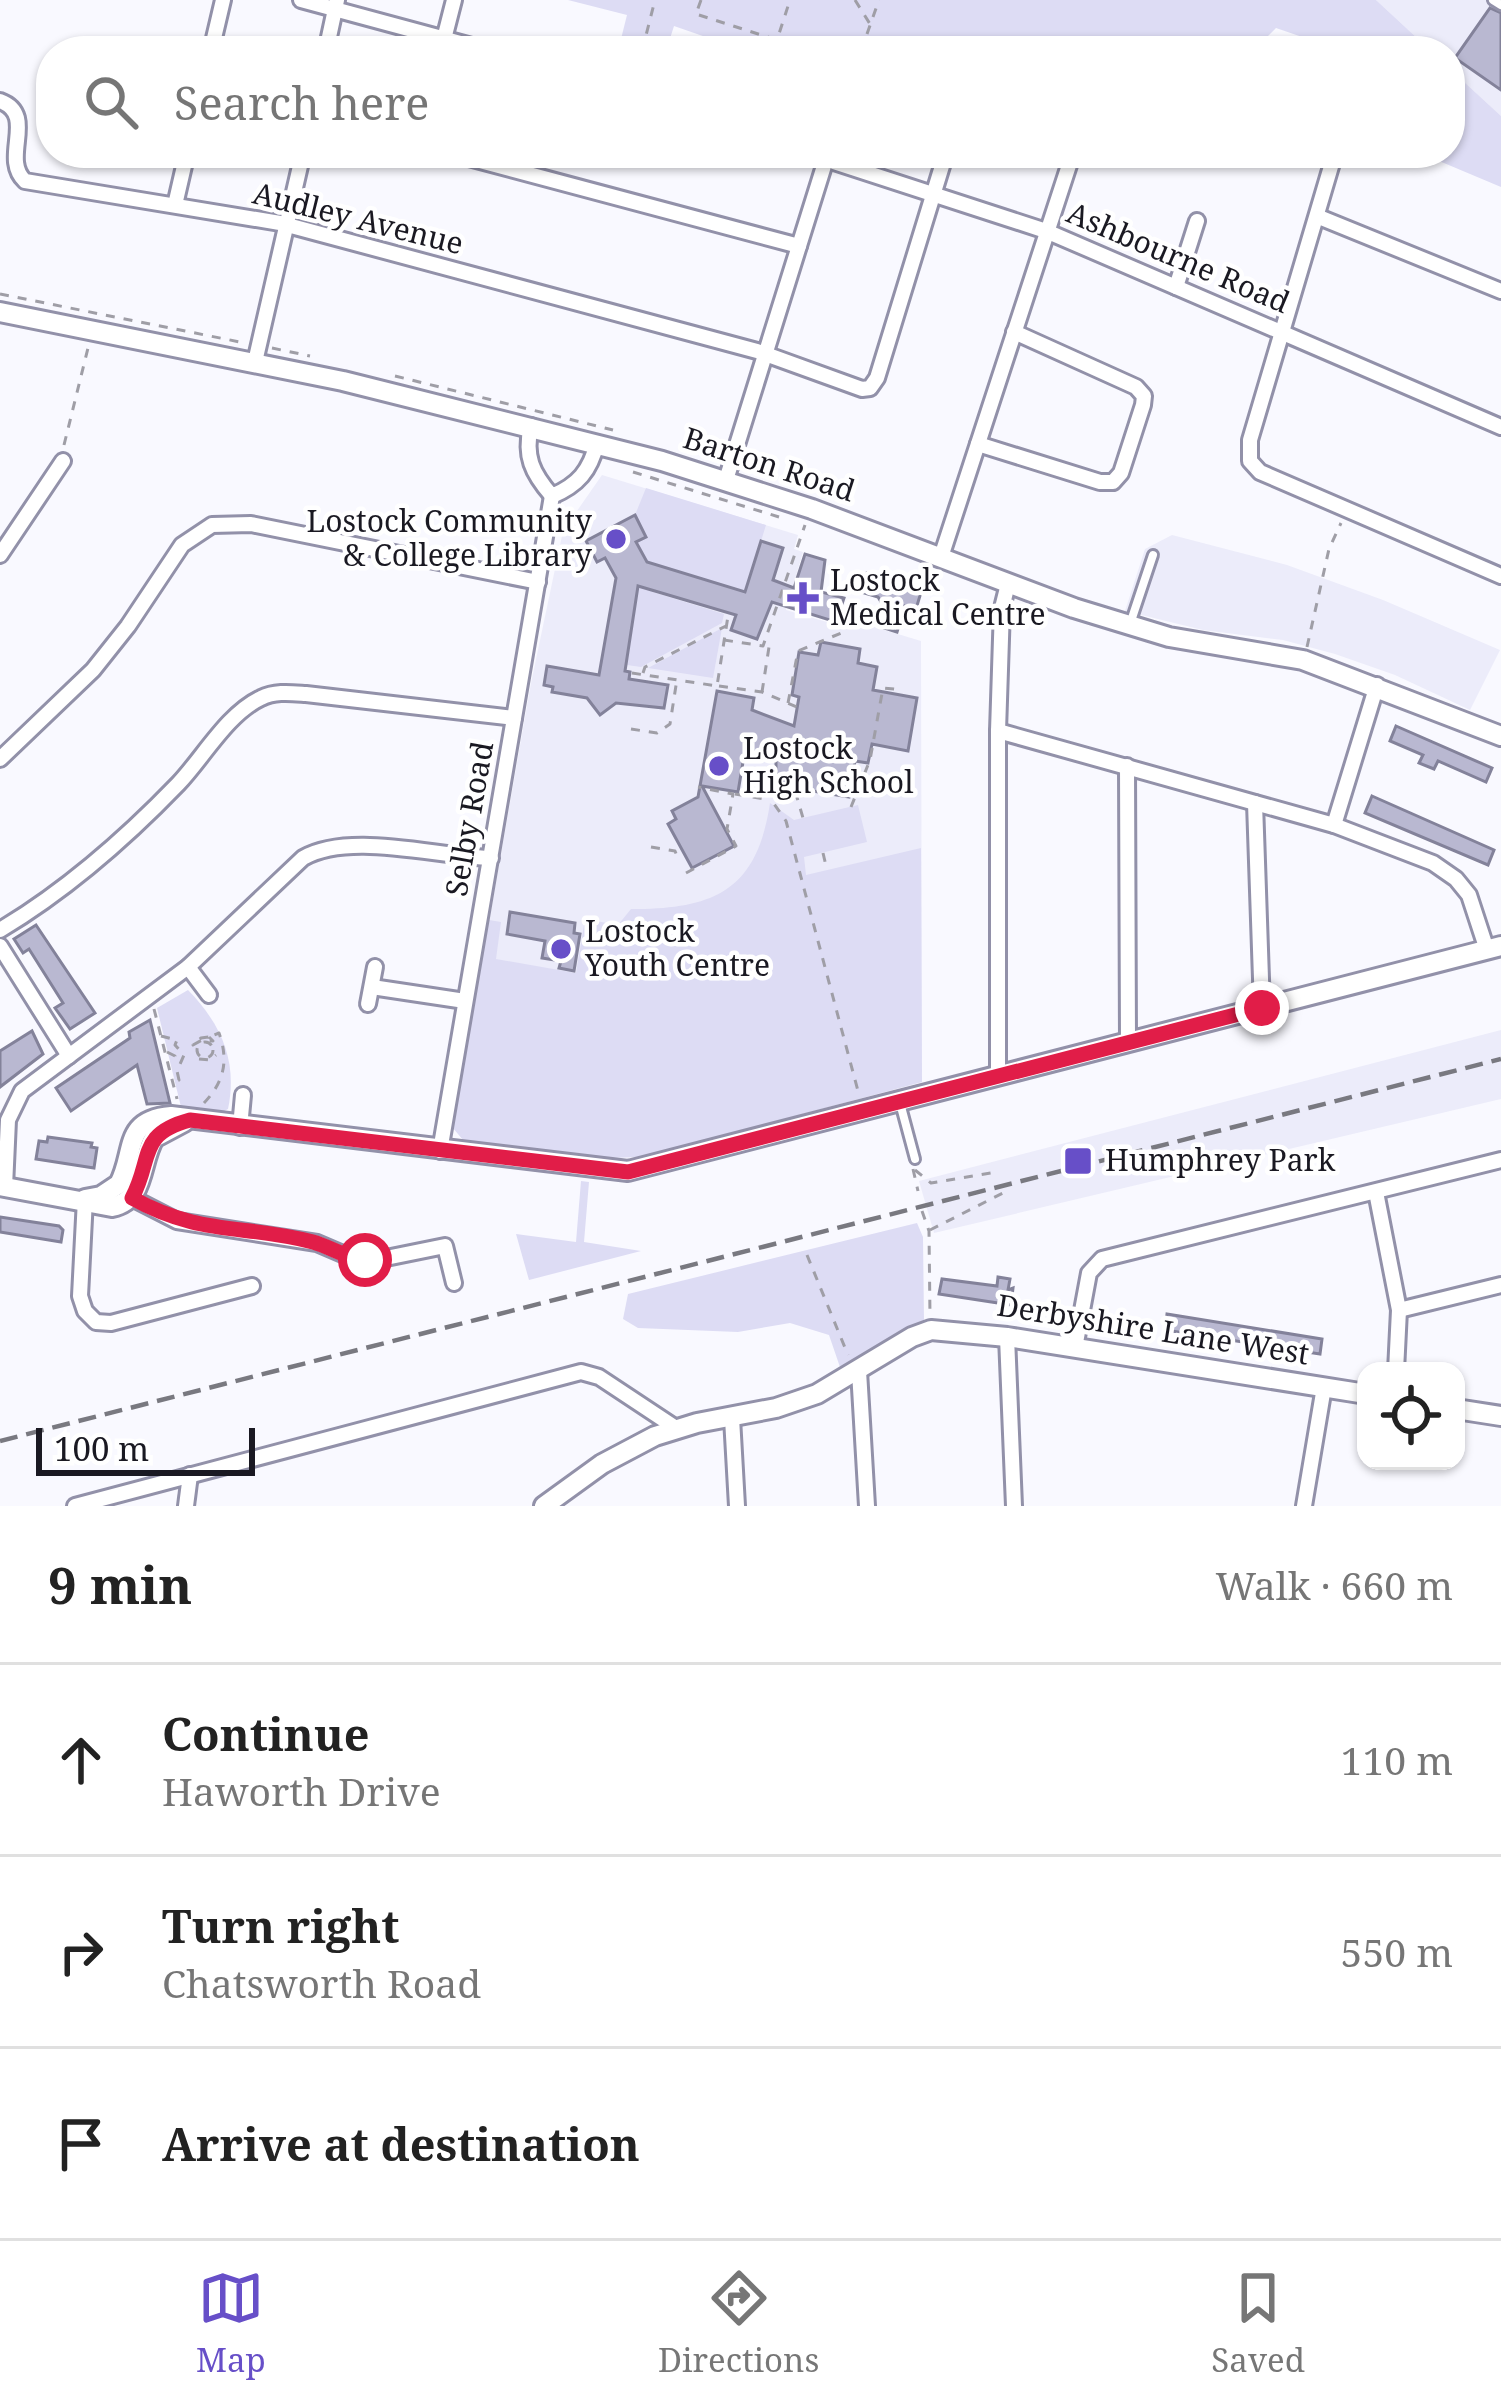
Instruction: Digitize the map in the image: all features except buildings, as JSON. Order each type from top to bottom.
[{"type":"street","points":[[215,36],[223,0]]},
{"type":"street","points":[[301,0],[336,5],[434,36]]},
{"type":"street","points":[[445,36],[454,0]]},
{"type":"street","points":[[329,36],[336,5]]},
{"type":"street","name":"Audley Avenue","points":[[0,101],[15,110],[14,164],[17,176],[25,181],[286,225],[765,355],[855,388],[873,386],[934,194]]},
{"type":"street","points":[[175,205],[184,168]]},
{"type":"street","points":[[255,362],[299,168]]},
{"type":"street","points":[[506,168],[799,246]]},
{"type":"street","points":[[726,480],[820,168]]},
{"type":"street","name":"Ashbourne Road","points":[[861,168],[1046,231],[1501,427]]},
{"type":"street","points":[[934,194],[942,168]]},
{"type":"street","points":[[941,557],[1067,168]]},
{"type":"street","points":[[1332,168],[1248,456],[1260,472],[1501,576]]},
{"type":"street","points":[[1319,217],[1501,291]]},
{"type":"street","points":[[1176,287],[1197,220]]},
{"type":"street","name":"Barton Road","points":[[0,312],[255,362],[597,443],[726,480],[1130,626],[1303,660],[1501,736]]},
{"type":"street","points":[[978,444],[1108,483],[1121,473],[1137,426],[1144,400],[1136,387],[1014,332]]},
{"type":"street","points":[[532,426],[527,448],[530,463],[552,496],[580,479],[591,465],[597,443]]},
{"type":"street","points":[[0,555],[62,461]]},
{"type":"street","name":"Selby Road","points":[[440,1151],[552,496]]},
{"type":"street","points":[[0,759],[93,670],[182,545],[212,525],[251,524],[538,581]]},
{"type":"street","points":[[998,1076],[998,731],[1002,608],[1008,584]]},
{"type":"street","points":[[1334,825],[1377,685]]},
{"type":"street","points":[[0,930],[113,848],[189,773],[236,717],[260,698],[306,694],[514,718]]},
{"type":"street","points":[[86,1199],[119,1184],[130,1140],[158,1117],[190,1116],[240,1127],[628,1172],[1494,948],[1469,895],[1433,863],[1334,825],[998,731]]},
{"type":"street","points":[[1127,766],[1127,1042]]},
{"type":"street","points":[[1255,803],[1262,1008]]},
{"type":"street","points":[[190,1116],[154,1138],[132,1198],[112,1207],[2,1187],[14,1101],[188,967],[303,858],[317,850],[350,847],[490,858]]},
{"type":"street","points":[[0,946],[70,1056]]},
{"type":"street","points":[[188,967],[209,994]]},
{"type":"street","points":[[368,1004],[375,967]]},
{"type":"street","points":[[371,987],[465,1001]]},
{"type":"street","points":[[240,1127],[243,1095]]},
{"type":"street","points":[[1075,1348],[1089,1273],[1102,1259],[1501,1160]]},
{"type":"street","points":[[1376,1192],[1399,1310],[1396,1362]]},
{"type":"street","points":[[132,1198],[178,1221],[317,1243],[352,1258],[381,1259],[445,1246],[454,1283]]},
{"type":"street","points":[[86,1199],[80,1296],[85,1311],[96,1322],[111,1323],[251,1286]]},
{"type":"street","points":[[1399,1310],[1501,1285]]},
{"type":"street","points":[[544,1506],[602,1464],[676,1428],[793,1403],[931,1330]]},
{"type":"street","name":"Derbyshire Lane West","points":[[931,1330],[1006,1337],[1357,1392]]},
{"type":"street","points":[[1006,1337],[1014,1506]]},
{"type":"street","points":[[75,1506],[581,1372],[599,1377],[676,1428]]},
{"type":"street","points":[[857,1372],[867,1506]]},
{"type":"street","points":[[1304,1506],[1324,1387]]},
{"type":"street","points":[[1465,1410],[1501,1416]]},
{"type":"street","points":[[732,1418],[737,1506]]},
{"type":"street","points":[[186,1506],[190,1475]]},
{"type":"lane","points":[[1493,0],[1501,5]]},
{"type":"lane","points":[[1130,626],[1153,555]]},
{"type":"lane","points":[[899,1102],[915,1159]]},
{"type":"path","points":[[646,36],[656,0]]},
{"type":"path","points":[[701,0],[696,14],[765,36]]},
{"type":"path","points":[[778,36],[790,0]]},
{"type":"path","points":[[855,0],[870,25]]},
{"type":"path","points":[[866,36],[879,0]]},
{"type":"path","points":[[62,461],[92,331]]},
{"type":"path","points":[[625,470],[785,519]]},
{"type":"path","points":[[1303,660],[1329,549],[1346,510]]},
{"type":"path","points":[[764,646],[792,556],[808,526]]},
{"type":"path","points":[[717,686],[728,616]]},
{"type":"path","points":[[643,675],[644,667],[726,626]]},
{"type":"path","points":[[788,704],[797,651],[846,632]]},
{"type":"path","points":[[724,640],[769,647],[762,692]]},
{"type":"path","points":[[632,673],[762,692],[797,707]]},
{"type":"path","points":[[631,729],[657,733],[670,724],[676,680]]},
{"type":"path","points":[[851,807],[870,760],[883,688],[903,690]]},
{"type":"path","points":[[768,776],[776,778],[772,801],[786,821],[858,1090]]},
{"type":"path","points":[[698,787],[765,799]]},
{"type":"path","points":[[774,789],[796,794],[803,818]]},
{"type":"path","points":[[686,873],[736,846],[727,829],[733,794]]},
{"type":"path","points":[[651,847],[675,851],[679,861]]},
{"type":"path","points":[[823,853],[827,870]]},
{"type":"path","points":[[151,995],[172,1082],[190,1116],[223,1077],[225,1050],[219,1033],[202,1039]]},
{"type":"path","points":[[161,1036],[177,1040],[184,1055],[179,1080],[172,1082]]},
{"type":"path","points":[[202,1039],[213,1048]]},
{"type":"path","points":[[202,1039],[198,1053],[209,1059]]},
{"type":"path","points":[[206,1050],[213,1048]]},
{"type":"path","points":[[209,1059],[213,1048]]},
{"type":"path","points":[[199,1058],[216,1055]]},
{"type":"path","points":[[918,1191],[913,1169],[931,1183],[997,1172]]},
{"type":"path","points":[[929,1231],[1003,1193]]},
{"type":"path","points":[[922,1211],[929,1231],[931,1330]]},
{"type":"path","points":[[807,1255],[857,1372]]},
{"type":"shaded area","points":[[568,0],[1376,0],[1415,36],[1299,36],[1276,28],[1268,36],[703,36],[674,26],[671,36],[622,36],[627,15]]},
{"type":"shaded area","points":[[1376,0],[1501,0],[1501,116],[1465,83],[1465,36],[1415,36]]},
{"type":"shaded area","points":[[1465,83],[1501,116],[1501,187],[1456,168],[1465,168]]},
{"type":"shaded area","name":"Lostock High School","points":[[602,475],[798,535],[794,549],[803,552],[786,610],[837,625],[841,617],[921,641],[922,1082],[641,1157],[604,1158],[464,1141],[453,1128],[531,683],[563,531]]},
{"type":"shaded area","points":[[646,488],[766,525],[745,592],[647,562],[636,542],[646,536],[635,515]]},
{"type":"shaded area","points":[[1172,535],[1287,565],[1500,650],[1470,710],[1335,654],[1125,611],[1145,549]]},
{"type":"shaded area","points":[[648,581],[655,583],[653,592],[724,614],[722,623],[641,667],[627,665],[637,599],[630,597],[632,590]]},
{"type":"shaded area","points":[[722,628],[713,678],[648,668]]},
{"type":"shaded area","points":[[770,803],[794,820],[858,805],[867,842],[804,857],[806,875],[921,848],[922,1082],[641,1157],[604,1158],[464,1141],[453,1128],[489,920],[501,922],[496,959],[576,973],[585,919],[618,925],[631,909],[686,905],[727,889],[755,856]]},
{"type":"shaded area","points":[[188,990],[210,1016],[224,1044],[231,1092],[228,1109],[222,1112],[181,1107],[157,1008]]},
{"type":"shaded area","points":[[1501,1030],[1501,1099],[934,1233],[919,1181]]},
{"type":"shaded area","points":[[581,1181],[589,1182],[584,1242],[641,1251],[529,1280],[516,1234],[576,1242]]},
{"type":"shaded area","points":[[917,1223],[923,1237],[924,1321],[841,1370],[829,1335],[790,1323],[738,1332],[638,1328],[623,1319],[628,1294]]},
{"type":"railway","points":[[0,1441],[1501,1059]]},
{"type":"place","name":"Lostock Community & College Library","points":[[616,539]]},
{"type":"place","name":"Lostock Medical Centre","points":[[803,598]]},
{"type":"place","name":"Lostock High School","points":[[719,766]]},
{"type":"place","name":"Lostock Youth Centre","points":[[561,949]]},
{"type":"place","name":"Humphrey Park","points":[[1078,1161]]},
{"type":"route","points":[[365,1260],[317,1243],[195,1226],[160,1213],[132,1198],[148,1147],[162,1130],[190,1120],[628,1172],[1262,1008]]}]
